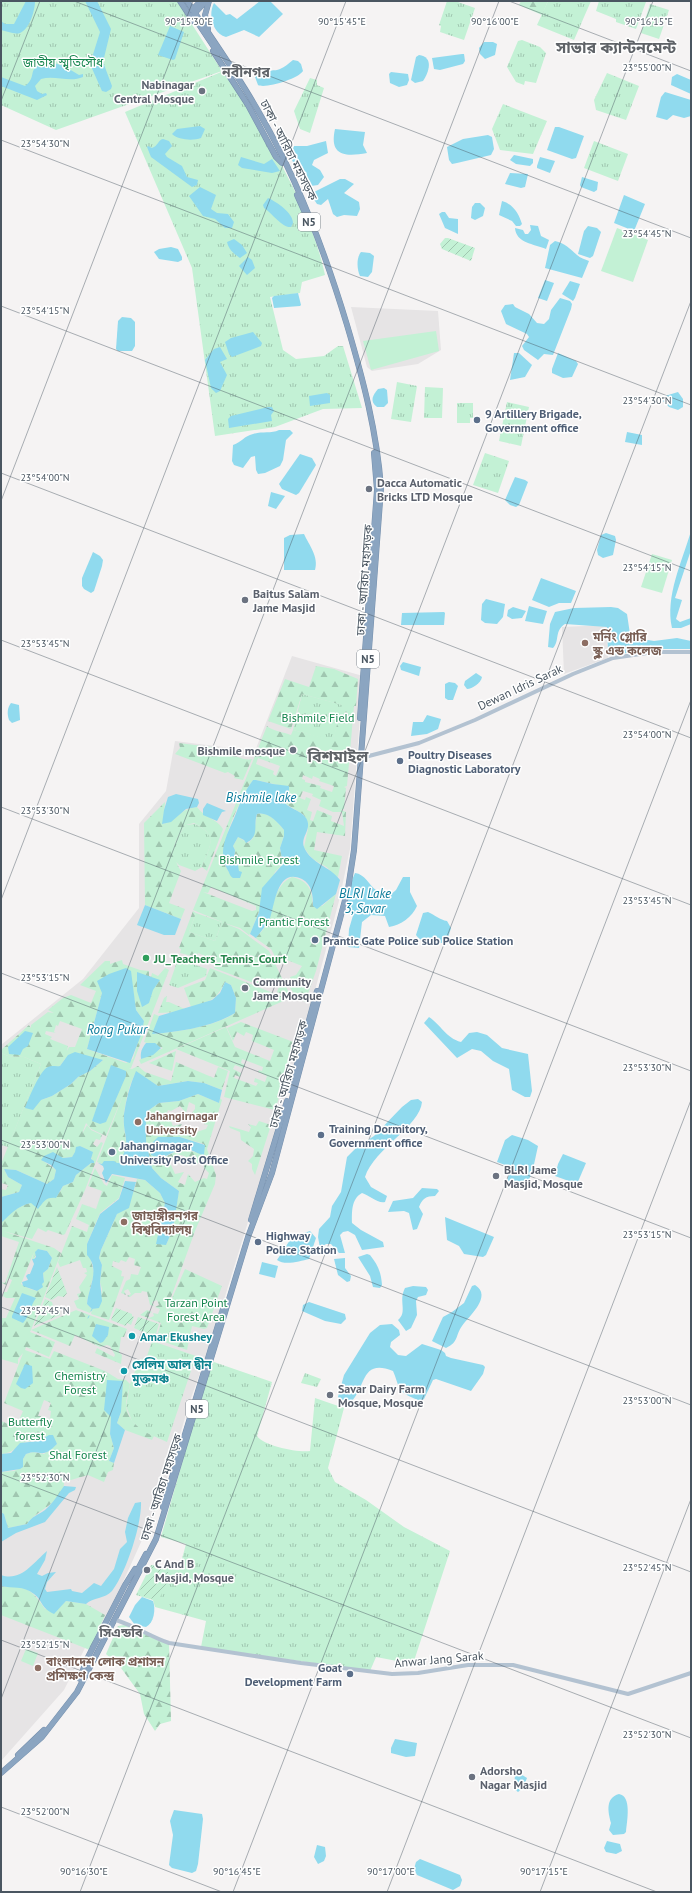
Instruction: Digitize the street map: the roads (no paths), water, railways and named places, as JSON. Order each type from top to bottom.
[{"type":"highway","points":[[180,1],[227,71],[248,105],[276,157],[282,163]]},
{"type":"highway","name":"N5","points":[[183,1],[194,11],[246,96],[300,196]]},
{"type":"highway","name":"ঢাকা - আরিচা মহাসড়ক","points":[[1,1769],[19,1755],[47,1727],[61,1710],[80,1679],[152,1541],[248,1237],[272,1173],[348,889],[354,850],[379,512],[379,464],[370,412],[354,348],[329,266],[300,196],[262,117],[210,33],[187,1]]},
{"type":"highway","points":[[194,11],[201,1]]},
{"type":"highway","points":[[194,11],[206,1]]},
{"type":"highway","points":[[209,1],[205,15],[210,33]]},
{"type":"highway","name":"ঢাকা - আরিচা মহাসড়ক","points":[[1,1773],[42,1737],[60,1716],[77,1692],[94,1656],[139,1574],[156,1539],[170,1498],[295,1075],[346,886],[352,847],[376,504],[376,468],[371,433],[354,355],[322,251],[300,196]]},
{"type":"highway","points":[[94,1656],[101,1647],[136,1584],[139,1574]]},
{"type":"main road","name":"Dewan Idris Sarak","points":[[361,758],[419,743],[489,714],[573,674],[613,658],[654,652],[691,652]]},
{"type":"main road","name":"Anwar Jang Sarak","points":[[116,1620],[142,1629],[154,1638],[170,1643],[301,1664],[392,1674],[407,1674],[468,1664],[513,1665],[628,1694],[691,1673]]},
{"type":"water","points":[[26,1],[35,1],[33,14],[27,28],[20,33],[1,30],[1,21],[5,24],[14,24]]},
{"type":"water","points":[[85,1],[97,1],[111,29],[103,62],[112,86],[111,89],[106,92],[102,91],[90,64],[100,32]]},
{"type":"water","points":[[260,1],[270,1],[283,14],[259,37],[244,30],[226,37],[217,32],[211,18],[214,3],[226,15],[230,14],[237,19]]},
{"type":"water","points":[[170,26],[184,32],[175,59],[173,60],[158,55]]},
{"type":"water","points":[[484,42],[493,42],[497,44],[495,55],[485,59],[480,54],[479,48]]},
{"type":"water","points":[[464,54],[465,61],[463,64],[440,70],[434,69],[432,58]]},
{"type":"water","points":[[419,55],[424,56],[427,59],[429,65],[423,81],[415,83],[411,80],[416,57]]},
{"type":"water","points":[[293,60],[298,61],[301,64],[303,71],[300,74],[288,80],[267,86],[258,85],[255,77],[259,72],[280,69]]},
{"type":"water","points":[[54,63],[64,66],[79,75],[83,74],[83,77],[78,79],[41,79],[35,86],[37,91],[42,94],[46,93],[47,95],[37,100],[1,86],[1,77],[25,86],[29,82],[35,68],[44,64]]},
{"type":"water","points":[[391,72],[408,74],[409,80],[407,85],[399,87],[390,83],[389,74]]},
{"type":"water","points":[[677,74],[691,80],[691,94],[671,85],[672,77]]},
{"type":"water","points":[[665,92],[691,100],[691,116],[684,118],[673,115],[667,120],[656,117],[661,97]]},
{"type":"water","points":[[200,126],[205,129],[201,138],[178,138],[172,134],[177,129]]},
{"type":"water","points":[[555,127],[584,136],[576,158],[572,159],[547,150]]},
{"type":"water","points":[[335,129],[365,132],[363,145],[367,153],[352,155],[340,153],[334,145]]},
{"type":"water","points":[[488,135],[492,137],[494,149],[491,155],[452,164],[449,160],[447,147],[463,139]]},
{"type":"water","points":[[163,139],[169,141],[172,146],[165,154],[167,157],[182,166],[187,177],[198,180],[197,185],[192,187],[151,157],[147,147],[154,147]]},
{"type":"water","points":[[326,141],[328,153],[314,160],[312,165],[320,170],[324,177],[318,185],[304,187],[289,153],[294,146],[307,146]]},
{"type":"water","points":[[514,155],[533,159],[533,163],[530,166],[516,164],[510,160]]},
{"type":"water","points":[[241,157],[264,164],[272,159],[280,171],[272,173],[242,168],[238,165]]},
{"type":"water","points":[[540,157],[555,161],[550,173],[537,168]]},
{"type":"water","points":[[510,173],[528,174],[525,187],[521,188],[505,184]]},
{"type":"water","points":[[582,177],[598,182],[597,190],[594,192],[581,187]]},
{"type":"water","points":[[340,179],[345,179],[354,184],[344,193],[359,202],[360,209],[357,216],[344,215],[337,217],[333,214],[328,199],[321,205],[317,204],[311,195],[312,193]]},
{"type":"water","points":[[200,187],[216,195],[211,209],[217,213],[228,214],[234,222],[232,228],[225,228],[215,219],[203,216],[189,196]]},
{"type":"water","points":[[624,195],[645,204],[634,231],[614,223]]},
{"type":"water","points":[[268,198],[280,205],[290,215],[293,223],[291,227],[281,223],[264,208],[263,205]]},
{"type":"water","points":[[502,201],[509,204],[515,210],[522,224],[520,226],[516,226],[512,221],[499,215]]},
{"type":"water","points":[[475,203],[480,203],[485,208],[483,216],[475,220],[471,218],[472,207]]},
{"type":"water","points":[[445,212],[449,218],[458,219],[458,234],[445,228],[439,214]]},
{"type":"water","points":[[530,225],[538,226],[541,236],[549,240],[546,249],[522,240],[516,233],[515,228],[523,230],[525,234],[528,234],[531,230]]},
{"type":"water","points":[[588,226],[597,228],[601,232],[593,256],[590,258],[578,254],[584,231]]},
{"type":"water","points":[[234,239],[242,245],[247,253],[240,258],[232,252],[227,242]]},
{"type":"water","points":[[555,241],[565,245],[581,258],[589,261],[582,278],[545,268],[550,245]]},
{"type":"water","points":[[171,247],[178,249],[182,260],[178,262],[159,259],[154,252],[159,249]]},
{"type":"water","points":[[361,252],[370,253],[374,256],[372,272],[368,277],[360,276],[359,273],[358,261]]},
{"type":"water","points":[[248,257],[252,260],[255,268],[247,275],[239,266]]},
{"type":"water","points":[[545,280],[554,283],[547,301],[538,298]]},
{"type":"water","points":[[570,281],[580,284],[573,301],[562,294]]},
{"type":"water","points":[[298,293],[300,306],[274,308],[272,298],[274,296]]},
{"type":"water","points":[[560,298],[570,301],[572,304],[571,309],[553,355],[544,354],[538,360],[524,350],[522,346],[529,337],[527,334],[506,324],[501,311],[505,305],[513,304],[515,307],[529,314],[537,323],[544,324],[549,319],[551,310]]},
{"type":"water","points":[[122,317],[131,318],[135,322],[135,346],[132,351],[118,351],[116,349],[118,321]]},
{"type":"water","points":[[253,332],[262,343],[261,346],[232,357],[229,354],[225,342],[231,338]]},
{"type":"water","points":[[220,347],[227,359],[220,362],[227,375],[220,391],[216,393],[211,388],[205,360],[214,349]]},
{"type":"water","points":[[514,353],[519,353],[532,365],[525,377],[510,380]]},
{"type":"water","points":[[558,353],[576,361],[578,364],[572,377],[563,378],[552,373]]},
{"type":"water","points":[[384,388],[387,390],[388,403],[384,407],[377,407],[372,400],[373,396],[378,389]]},
{"type":"water","points":[[678,392],[683,399],[683,407],[678,410],[669,407],[663,401],[665,396]]},
{"type":"water","points":[[327,393],[330,395],[330,403],[310,406],[309,396]]},
{"type":"water","points":[[272,407],[274,411],[271,415],[272,421],[229,428],[228,419],[231,416]]},
{"type":"water","points":[[279,430],[290,430],[293,433],[286,440],[283,460],[280,466],[265,473],[258,474],[256,470],[255,456],[251,457],[243,468],[234,465],[232,461],[233,445],[256,433],[273,432]]},
{"type":"water","points":[[627,432],[642,435],[642,445],[625,442]]},
{"type":"water","points":[[300,454],[312,458],[316,465],[299,493],[296,495],[282,489],[279,484]]},
{"type":"water","points":[[515,477],[528,482],[519,505],[516,507],[510,505],[505,500]]},
{"type":"water","points":[[271,492],[285,496],[276,509],[268,506]]},
{"type":"water","points":[[691,531],[691,550],[675,598],[682,600],[676,619],[680,622],[691,618],[691,624],[681,628],[672,628],[670,616],[673,591]]},
{"type":"water","points":[[606,533],[615,536],[616,540],[613,555],[603,558],[598,555],[597,550],[601,535]]},
{"type":"water","points":[[304,534],[315,556],[315,570],[284,570],[284,538],[290,535]]},
{"type":"water","points":[[93,552],[100,556],[103,560],[94,591],[91,593],[82,586],[82,578]]},
{"type":"water","points":[[541,578],[576,591],[571,603],[559,603],[549,607],[532,600]]},
{"type":"water","points":[[486,599],[505,604],[503,617],[497,624],[485,623],[481,620],[482,604]]},
{"type":"water","points":[[529,606],[547,611],[543,624],[525,621]]},
{"type":"water","points":[[513,607],[526,611],[522,618],[512,619],[507,616],[508,610]]},
{"type":"water","points":[[574,608],[618,608],[627,614],[630,634],[635,638],[654,641],[677,638],[691,641],[691,649],[660,649],[611,655],[608,652],[607,627],[565,624],[559,630],[553,648],[548,647],[550,624],[555,612]]},
{"type":"water","points":[[444,612],[444,625],[401,625],[402,613]]},
{"type":"water","points":[[403,662],[421,667],[419,676],[401,670],[400,666]]},
{"type":"water","points":[[476,673],[482,677],[480,681],[476,685],[467,689],[464,685],[465,681]]},
{"type":"water","points":[[449,682],[455,683],[458,686],[453,700],[448,700],[445,698],[445,684]]},
{"type":"water","points":[[11,703],[19,705],[20,720],[12,723],[9,720],[8,713]]},
{"type":"water","points":[[427,715],[441,719],[438,729],[427,734],[411,736],[413,722],[423,722]]},
{"type":"water","name":"Bishmile lake","points":[[253,780],[289,786],[289,791],[283,795],[282,799],[287,805],[303,815],[308,822],[303,843],[307,853],[336,875],[340,880],[336,894],[317,909],[313,906],[313,898],[308,884],[302,879],[294,877],[287,878],[282,882],[278,889],[269,921],[256,938],[250,934],[259,912],[262,888],[283,864],[280,848],[284,836],[284,830],[265,814],[257,814],[255,834],[253,837],[246,843],[238,837],[233,846],[235,850],[234,862],[238,865],[239,871],[242,872],[240,878],[233,878],[231,876],[224,862],[223,855],[223,848],[227,835],[242,798]]},
{"type":"water","points":[[176,794],[198,799],[199,803],[197,807],[186,809],[171,822],[162,824],[168,797]]},
{"type":"water","points":[[207,803],[226,811],[222,812],[217,821],[203,815],[203,809]]},
{"type":"water","name":"BLRI Lake 3, Savar","points":[[355,873],[362,875],[373,888],[389,896],[396,890],[403,877],[410,877],[410,892],[417,906],[406,920],[389,927],[385,916],[371,915],[362,922],[359,948],[348,947],[349,929],[354,912],[353,910],[349,910],[348,896]]},
{"type":"water","points":[[145,905],[181,919],[175,935],[164,935],[137,925]]},
{"type":"water","points":[[428,912],[447,921],[451,928],[447,941],[434,944],[422,940],[416,935],[423,913]]},
{"type":"water","name":"Rong Pukur","points":[[126,968],[131,971],[136,1010],[144,1021],[141,1035],[130,1063],[87,1049],[102,993],[97,981],[109,974]]},
{"type":"water","points":[[137,972],[160,980],[153,990],[149,1003],[142,1007],[137,991]]},
{"type":"water","points":[[225,982],[231,985],[236,998],[235,1013],[206,1025],[173,1032],[152,1034],[159,1016],[212,1000],[220,993]]},
{"type":"water","points":[[429,1017],[451,1038],[461,1042],[469,1033],[477,1032],[487,1035],[502,1048],[528,1054],[532,1091],[530,1097],[525,1097],[512,1090],[509,1069],[493,1061],[481,1051],[472,1049],[457,1058],[424,1023]]},
{"type":"water","points":[[25,1031],[33,1033],[28,1046],[23,1049],[20,1055],[9,1054],[8,1047]]},
{"type":"water","points":[[146,1043],[155,1043],[161,1048],[153,1055],[141,1059],[142,1050]]},
{"type":"water","points":[[75,1052],[103,1060],[90,1071],[78,1077],[71,1084],[52,1096],[41,1100],[33,1110],[25,1108],[41,1074],[45,1069],[50,1066],[60,1066],[68,1055]]},
{"type":"water","points":[[111,1065],[126,1071],[126,1076],[106,1122],[100,1124],[92,1121]]},
{"type":"water","points":[[136,1071],[158,1086],[188,1081],[204,1083],[222,1090],[219,1103],[198,1094],[179,1101],[159,1103],[149,1110],[146,1119],[146,1141],[152,1168],[161,1178],[179,1191],[173,1229],[166,1245],[156,1244],[165,1203],[160,1193],[145,1180],[112,1174],[106,1183],[102,1173],[104,1169],[103,1166],[98,1163],[102,1164],[104,1161],[114,1161],[119,1163],[123,1155],[126,1143],[124,1114],[128,1092]]},
{"type":"water","points":[[418,1099],[422,1102],[414,1120],[377,1157],[365,1177],[371,1187],[387,1196],[385,1202],[379,1202],[362,1193],[358,1196],[353,1206],[352,1223],[361,1230],[383,1242],[384,1247],[362,1250],[355,1235],[348,1231],[343,1232],[340,1235],[345,1253],[339,1253],[331,1244],[326,1244],[320,1248],[318,1237],[319,1229],[330,1217],[332,1206],[341,1192],[347,1157],[356,1148],[374,1136],[402,1107],[411,1100]]},
{"type":"water","points":[[512,1135],[528,1140],[538,1146],[533,1169],[526,1188],[509,1183],[507,1181],[511,1167],[497,1162],[505,1140]]},
{"type":"water","points":[[158,1137],[180,1137],[205,1145],[204,1155],[182,1149],[164,1157],[156,1157],[151,1155],[152,1143]]},
{"type":"water","points":[[80,1146],[93,1152],[91,1159],[94,1163],[91,1163],[76,1175],[73,1182],[63,1186],[56,1198],[47,1199],[38,1209],[31,1203],[22,1206],[1,1223],[1,1197],[19,1192],[22,1185],[8,1177],[4,1169],[16,1170],[47,1184],[54,1179],[56,1170],[51,1165],[41,1160],[44,1156],[53,1152],[63,1158],[72,1157],[76,1147]]},
{"type":"water","points":[[563,1154],[586,1163],[577,1184],[555,1176],[558,1164]]},
{"type":"water","points":[[125,1181],[136,1182],[129,1208],[117,1214],[101,1250],[99,1258],[102,1265],[100,1282],[102,1301],[99,1308],[92,1309],[87,1304],[93,1279],[93,1267],[87,1255],[87,1244],[100,1214],[119,1199]]},
{"type":"water","points":[[422,1188],[437,1189],[439,1191],[435,1196],[427,1197],[422,1202],[419,1207],[423,1214],[417,1229],[413,1230],[409,1213],[404,1211],[388,1212],[393,1201],[413,1198]]},
{"type":"water","points":[[445,1217],[494,1237],[486,1255],[483,1257],[464,1254],[459,1246],[447,1240]]},
{"type":"water","points":[[310,1231],[316,1238],[309,1259],[288,1263],[277,1260],[292,1237]]},
{"type":"water","points":[[38,1249],[47,1251],[52,1258],[48,1269],[43,1273],[43,1287],[37,1291],[23,1286],[22,1282],[28,1280],[26,1276],[30,1274],[34,1264],[32,1259],[36,1257],[35,1252]]},
{"type":"water","points":[[367,1254],[370,1255],[379,1269],[382,1285],[380,1288],[373,1287],[370,1276],[358,1257]]},
{"type":"water","points":[[345,1258],[345,1268],[351,1276],[350,1281],[347,1282],[338,1275],[334,1259]]},
{"type":"water","points":[[262,1262],[278,1266],[275,1278],[259,1274]]},
{"type":"water","points":[[475,1285],[480,1290],[482,1295],[481,1300],[474,1312],[462,1326],[455,1341],[446,1348],[432,1341],[443,1317],[464,1303],[472,1286]]},
{"type":"water","points":[[413,1286],[426,1287],[428,1290],[426,1295],[418,1297],[416,1301],[417,1315],[411,1328],[406,1331],[398,1320],[401,1317],[403,1310],[402,1297],[405,1288]]},
{"type":"water","points":[[22,1293],[36,1298],[27,1318],[23,1323],[12,1318]]},
{"type":"water","points":[[309,1302],[345,1314],[346,1319],[341,1324],[325,1321],[302,1311],[303,1305]]},
{"type":"water","points":[[96,1324],[109,1327],[108,1335],[103,1342],[100,1343],[92,1336]]},
{"type":"water","points":[[392,1324],[399,1330],[400,1335],[391,1342],[390,1347],[398,1355],[406,1356],[422,1344],[441,1350],[446,1356],[451,1358],[483,1365],[485,1367],[483,1374],[471,1391],[436,1379],[433,1380],[424,1399],[420,1401],[402,1391],[393,1371],[383,1368],[375,1368],[366,1376],[356,1396],[351,1402],[340,1400],[338,1397],[344,1375],[370,1333],[380,1325]]},
{"type":"water","points":[[25,1364],[32,1366],[33,1383],[25,1389],[16,1384]]},
{"type":"water","points":[[107,1380],[123,1381],[121,1412],[117,1423],[125,1430],[114,1463],[109,1461],[114,1448],[110,1434],[111,1417],[104,1410]]},
{"type":"water","points":[[49,1435],[53,1435],[57,1444],[51,1449],[44,1453],[35,1452],[26,1454],[23,1459],[23,1467],[20,1469],[1,1472],[1,1454],[11,1453],[20,1443],[39,1441]]},
{"type":"water","points":[[64,1486],[76,1487],[75,1490],[69,1493],[45,1522],[16,1533],[1,1542],[1,1512],[4,1514],[8,1528],[27,1524],[33,1517],[48,1507]]},
{"type":"water","points":[[141,1502],[139,1523],[128,1561],[123,1573],[109,1594],[92,1600],[86,1604],[66,1601],[54,1614],[46,1609],[37,1597],[30,1591],[22,1588],[1,1586],[1,1575],[15,1576],[21,1574],[32,1566],[47,1551],[45,1560],[37,1574],[42,1576],[48,1573],[56,1572],[47,1582],[45,1589],[47,1592],[71,1589],[72,1591],[82,1593],[94,1583],[101,1586],[114,1569],[120,1549],[127,1542],[125,1532],[128,1518],[135,1503]]},
{"type":"water","points":[[142,1597],[153,1601],[154,1604],[153,1619],[146,1627],[135,1625],[129,1617],[135,1605]]},
{"type":"water","points":[[395,1739],[417,1743],[415,1756],[406,1757],[391,1753],[391,1748]]},
{"type":"water","points":[[519,1773],[527,1778],[523,1788],[518,1792],[514,1789],[515,1774]]},
{"type":"water","points":[[619,1794],[626,1799],[627,1804],[628,1816],[626,1832],[624,1834],[613,1835],[609,1830],[611,1823],[609,1806],[611,1799]]},
{"type":"water","points":[[174,1810],[202,1814],[203,1819],[198,1864],[196,1871],[192,1873],[172,1868],[169,1865],[173,1835],[170,1821]]},
{"type":"water","points":[[607,1841],[620,1844],[622,1851],[616,1854],[606,1852],[604,1848]]},
{"type":"water","points":[[317,1845],[325,1847],[326,1856],[324,1861],[318,1864],[314,1857]]},
{"type":"water","points":[[420,1859],[460,1875],[462,1880],[460,1886],[453,1890],[417,1875],[414,1869],[416,1862]]},
{"type":"place","name":"Nabinagar Central Mosque","points":[[202,91]]},
{"type":"place","name":"9 Artillery Brigade, Government office","points":[[477,420]]},
{"type":"place","name":"Dacca Automatic Bricks LTD Mosque","points":[[369,489]]},
{"type":"place","name":"Baitus Salam Jame Masjid","points":[[245,600]]},
{"type":"place","name":"মর্নিং গ্লোরি স্কুল এন্ড কলেজ","points":[[585,643]]},
{"type":"place","name":"Bishmile mosque","points":[[293,750]]},
{"type":"place","name":"Poultry Diseases Diagnostic Laboratory","points":[[400,761]]},
{"type":"place","name":"Prantic Gate Police sub Police Station","points":[[315,940]]},
{"type":"place","name":"JU_Teachers_Tennis_Court","points":[[146,958]]},
{"type":"place","name":"Community Jame Mosque","points":[[245,988]]},
{"type":"place","name":"Jahangirnagar University","points":[[138,1122]]},
{"type":"place","name":"Training Dormitory, Government office","points":[[321,1135]]},
{"type":"place","name":"Jahangirnagar University Post Office","points":[[112,1152]]},
{"type":"place","name":"BLRI Jame Masjid, Mosque","points":[[496,1176]]},
{"type":"place","name":"জাহাঙ্গীরনগর বিশ্ববিদ্যালয়","points":[[124,1222]]},
{"type":"place","name":"Highway Police Station","points":[[258,1242]]},
{"type":"place","name":"Amar Ekushey","points":[[132,1336]]},
{"type":"place","name":"সেলিম আল দ্বীন মুক্তমঞ্চ","points":[[124,1371]]},
{"type":"place","name":"Savar Dairy Farm Mosque, Mosque","points":[[330,1395]]},
{"type":"place","name":"C And B Masjid, Mosque","points":[[147,1570]]},
{"type":"place","name":"বাংলাদেশ লোক প্রশাসন প্রশিক্ষণ কেন্দ্র","points":[[38,1668]]},
{"type":"place","name":"Goat Development Farm","points":[[350,1674]]},
{"type":"place","name":"Adorsho Nagar Masjid","points":[[472,1777]]},
{"type":"district","name":"সাভার ক্যান্টনমেন্ট","points":[[616,47]]},
{"type":"district","name":"নবীনগর","points":[[246,72]]},
{"type":"district","name":"বিশমাইল","points":[[338,756]]},
{"type":"district","name":"সিএন্ডবি","points":[[121,1632]]},
{"type":"park label","name":"জাতীয় স্মৃতিসৌধ","points":[[63,62]]},
{"type":"park label","name":"Bishmile Field","points":[[318,717]]},
{"type":"park label","name":"Bishmile Forest","points":[[259,859]]},
{"type":"park label","name":"Prantic Forest","points":[[294,921]]},
{"type":"park label","name":"Tarzan Point Forest Area","points":[[196,1309]]},
{"type":"park label","name":"Chemistry Forest","points":[[80,1382]]},
{"type":"park label","name":"Butterfly forest","points":[[30,1428]]},
{"type":"park label","name":"Shal Forest","points":[[78,1454]]}]
